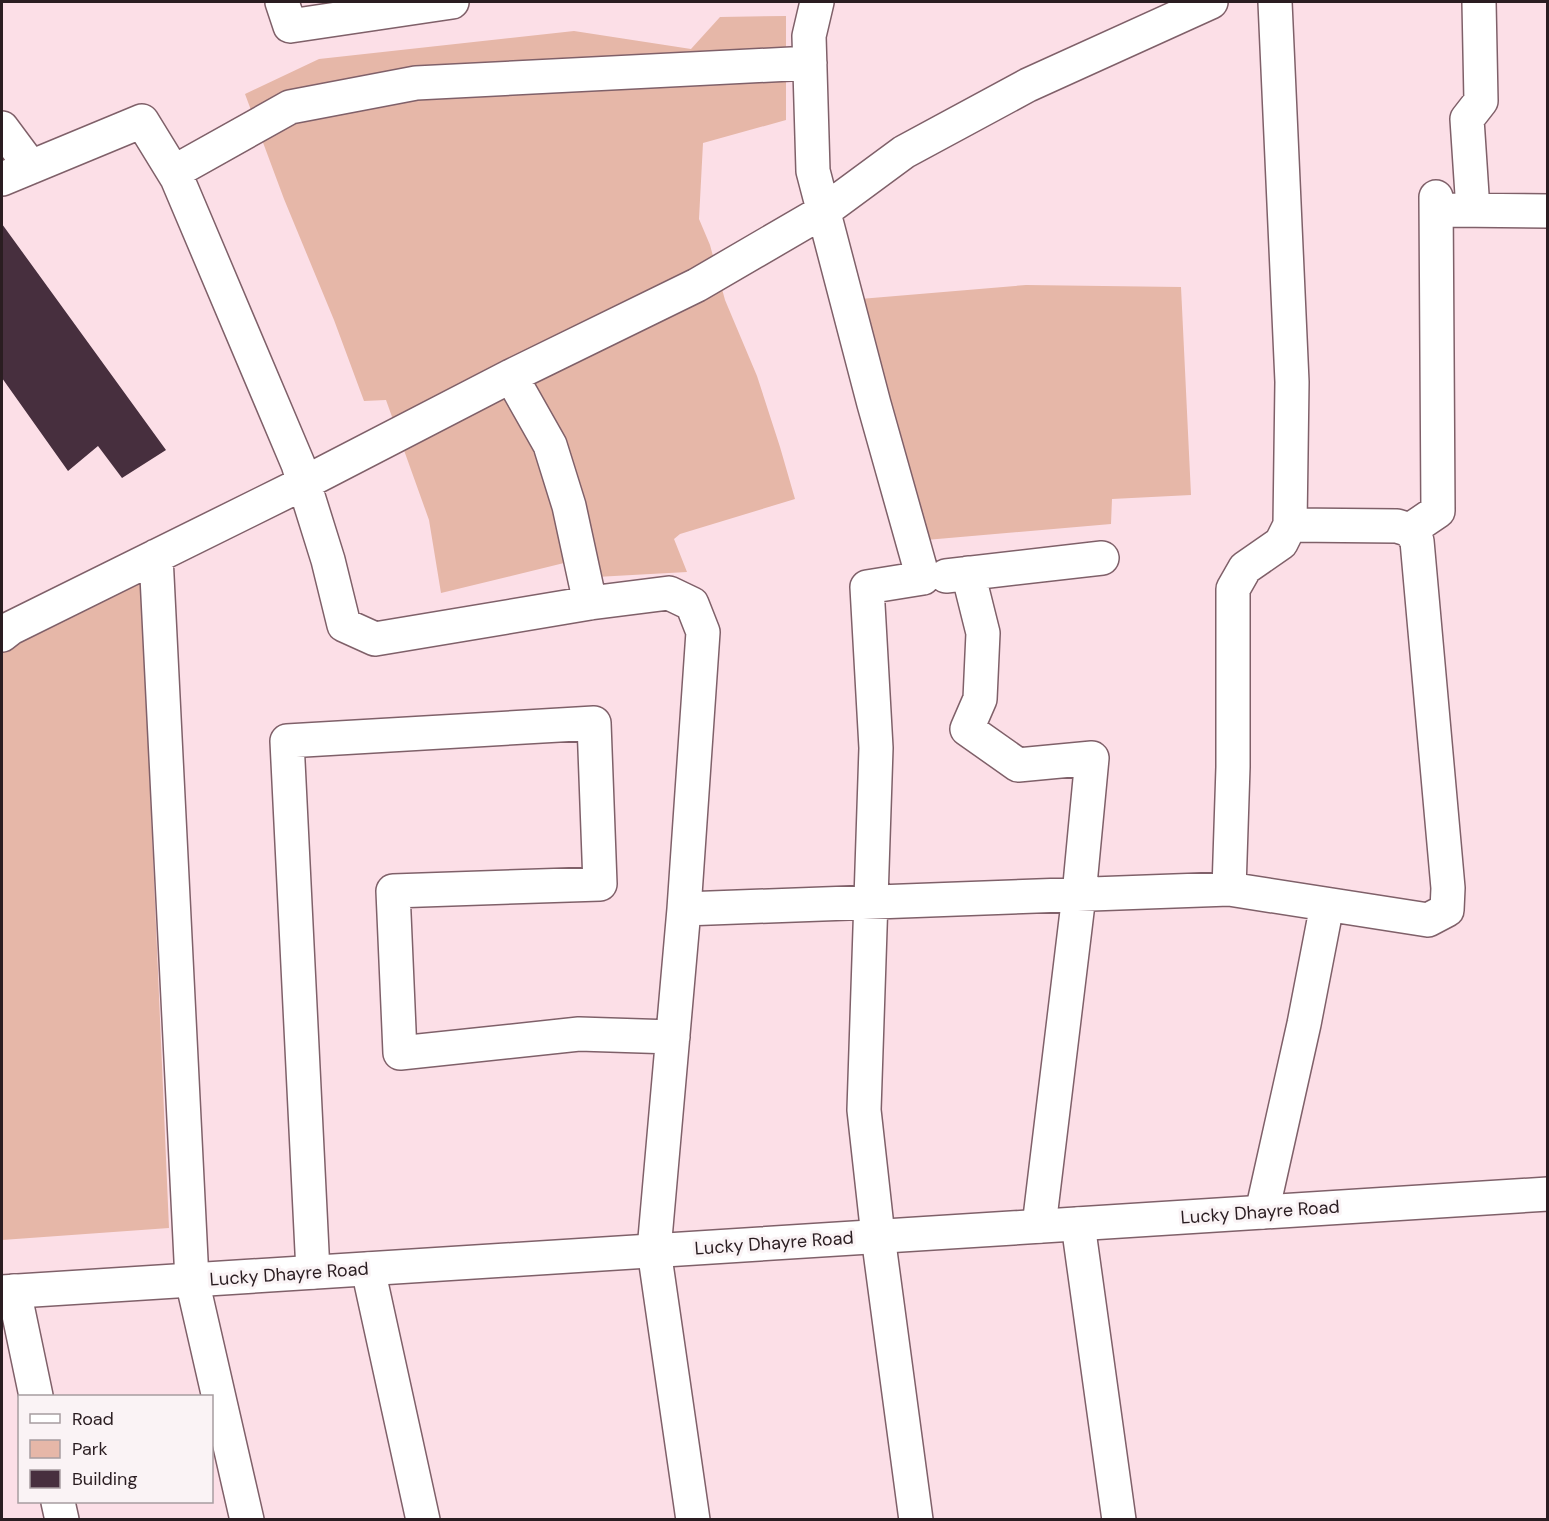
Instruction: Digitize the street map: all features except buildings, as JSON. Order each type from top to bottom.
[{"type":"street","points":[[282,2],[290,26],[452,2]]},
{"type":"street","points":[[817,2],[809,36],[813,171],[874,404],[924,578]]},
{"type":"street","points":[[2,635],[10,628],[697,285],[824,211],[904,152],[1028,85],[1211,2]]},
{"type":"street","points":[[1229,889],[1233,767],[1233,590],[1245,568],[1281,543],[1290,525],[1292,382],[1275,2]]},
{"type":"street","points":[[1473,210],[1467,119],[1481,101],[1479,2]]},
{"type":"street","points":[[174,172],[290,107],[416,83],[810,63]]},
{"type":"street","points":[[2,128],[16,173],[142,121],[177,178],[298,464],[328,560],[344,625],[375,639],[590,603],[669,593],[692,604],[703,632],[684,909],[654,1250],[693,1520]]},
{"type":"street","points":[[1410,530],[1438,511],[1436,203],[1473,210],[1548,211]]},
{"type":"street","points":[[511,376],[550,445],[569,506],[590,603]]},
{"type":"street","points":[[684,909],[1229,889],[1428,920],[1447,910],[1448,888],[1417,541],[1410,530],[1397,526],[1290,525]]},
{"type":"street","points":[[156,556],[192,1280],[247,1520]]},
{"type":"street","points":[[916,1520],[878,1236],[864,1110],[876,748],[867,587],[924,578],[1102,558]]},
{"type":"street","points":[[968,573],[983,633],[980,699],[967,729],[1018,765],[1092,758],[1079,895],[1039,1226]]},
{"type":"street","points":[[313,1272],[287,741],[594,723],[600,884],[393,891],[400,1053],[579,1034],[673,1036]]},
{"type":"street","points":[[1262,1212],[1304,1024],[1327,904]]},
{"type":"street","name":"Lucky Dhayre Road","points":[[8,1292],[1548,1194]]},
{"type":"street","points":[[1078,1224],[1119,1520]]},
{"type":"street","points":[[368,1269],[423,1520]]},
{"type":"street","points":[[8,1292],[36,1395]]},
{"type":"street","points":[[58,1503],[62,1520]]},
{"type":"green space","points":[[786,16],[786,120],[703,143],[699,219],[710,245],[725,300],[757,376],[795,499],[680,534],[674,539],[687,572],[596,577],[564,563],[441,593],[429,520],[386,400],[364,401],[245,94],[319,59],[574,31],[691,49],[720,17]]},
{"type":"green space","points":[[1026,285],[1181,287],[1191,495],[1112,499],[1111,524],[926,540],[860,299]]},
{"type":"green space","points":[[141,577],[169,1228],[2,1240],[2,652],[16,639]]}]
